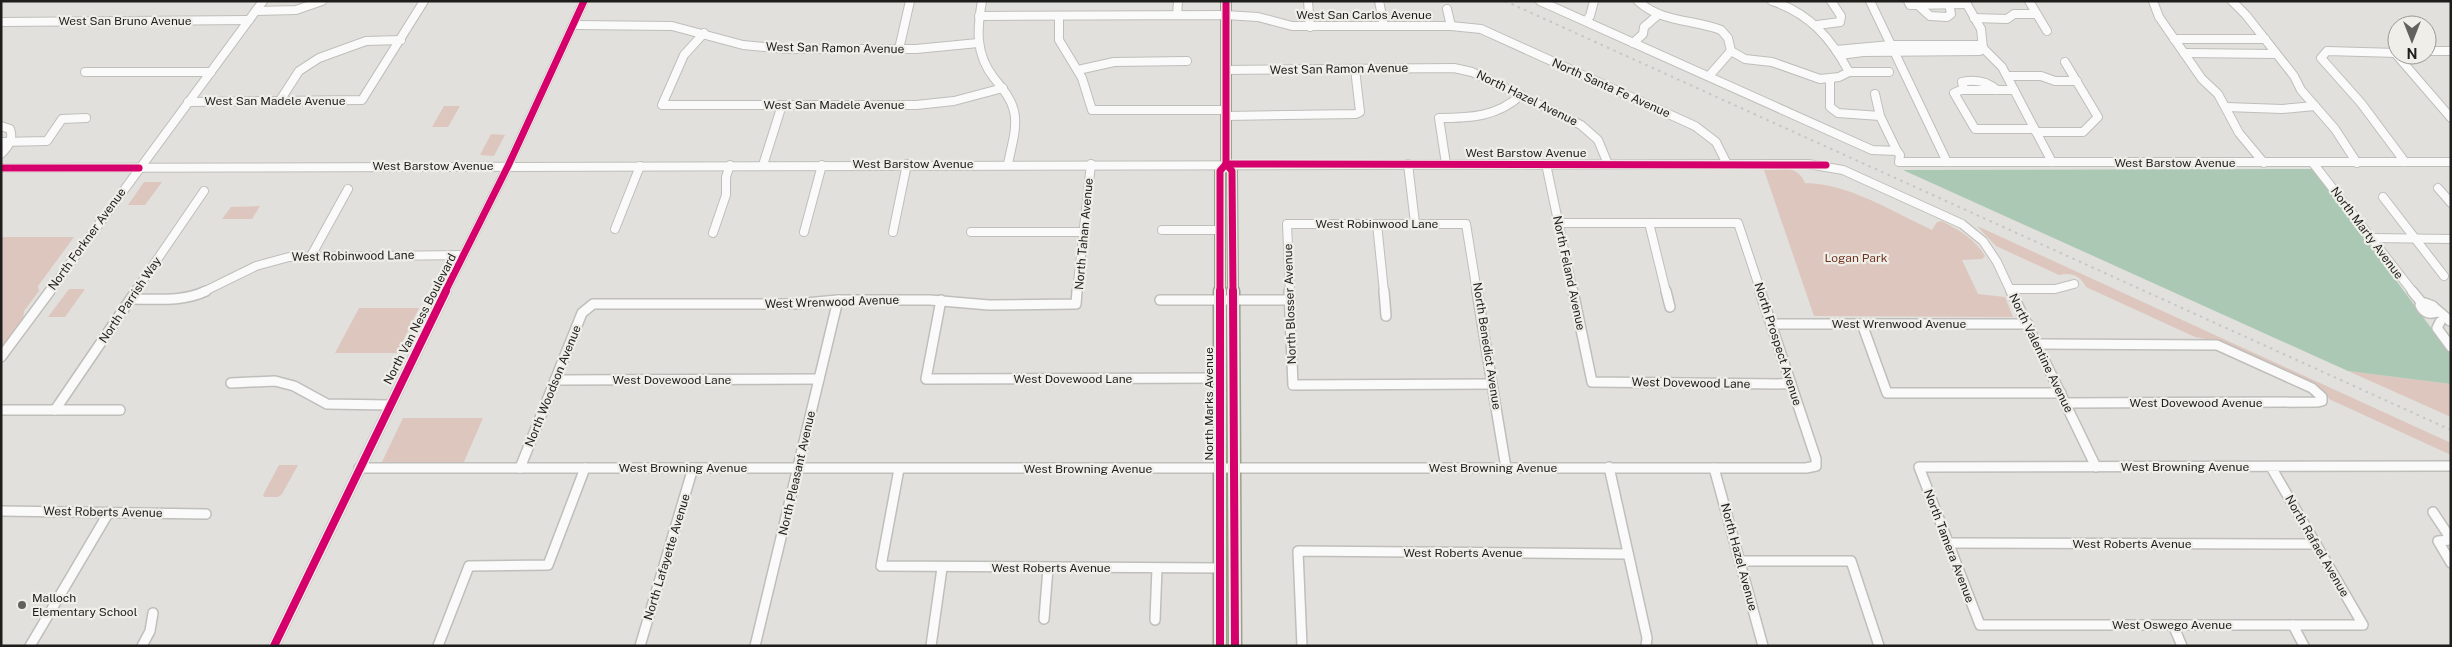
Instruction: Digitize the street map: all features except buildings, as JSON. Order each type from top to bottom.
[{"type":"main road","name":"North Marks Avenue","points":[[1226,1],[1226,164],[1220,171],[1220,378],[1227,468],[1235,646]]},
{"type":"main road","name":"North Marks Avenue","points":[[1220,646],[1221,568],[1227,468],[1233,300],[1232,170],[1226,164]]},
{"type":"main road","points":[[1221,601],[1227,610],[1230,646]]},
{"type":"street","name":"North Forkner Avenue","points":[[1,357],[51,289],[49,283],[79,242],[88,238],[263,1]]},
{"type":"street","points":[[256,11],[296,10],[322,1]]},
{"type":"street","points":[[279,102],[299,71],[319,58],[366,41],[401,40],[424,1]]},
{"type":"street","name":"North Van Ness Boulevard","points":[[274,646],[359,468],[508,166],[575,25],[584,1]]},
{"type":"street","points":[[899,49],[910,1]]},
{"type":"street","points":[[982,1],[979,16],[978,43],[985,65],[1012,103],[1014,116],[1008,164]]},
{"type":"street","points":[[1177,15],[1178,1]]},
{"type":"street","points":[[1308,1],[1310,27]]},
{"type":"street","points":[[1379,1],[1384,26]]},
{"type":"street","points":[[1540,1],[1872,150],[1897,150],[1880,116],[1875,94]]},
{"type":"street","points":[[1586,21],[1590,16],[1594,1]]},
{"type":"street","points":[[1638,1],[1658,15],[1674,21],[1717,28],[1727,36],[1731,51],[1747,60],[1772,62],[1802,76],[1830,80],[1842,77],[1849,72],[1889,72]]},
{"type":"street","points":[[1772,1],[1785,3],[1817,25],[1838,52],[1849,72]]},
{"type":"street","points":[[1817,25],[1840,22],[1841,16],[1831,1]]},
{"type":"street","points":[[1870,1],[1946,162]]},
{"type":"street","points":[[1908,1],[1910,5],[1966,3],[1981,29],[1983,48],[2002,66],[2052,162]]},
{"type":"street","points":[[2029,1],[2047,31]]},
{"type":"street","points":[[2153,1],[2158,17],[2202,79],[2218,94],[2239,133],[2264,163]]},
{"type":"street","points":[[2232,1],[2294,76],[2301,90],[2335,129],[2357,163]]},
{"type":"street","points":[[1918,5],[1924,15],[1929,17],[1947,17],[1951,14],[1949,4]]},
{"type":"street","name":"West San Carlos Avenue","points":[[1447,9],[1451,26]]},
{"type":"street","points":[[1974,18],[2007,18],[2014,14],[2036,14]]},
{"type":"street","name":"West San Carlos Avenue","points":[[979,16],[1226,15],[1258,17],[1279,24],[1310,27],[1451,26],[1481,29]]},
{"type":"street","points":[[1633,43],[1643,34],[1644,27],[1658,15]]},
{"type":"street","points":[[1059,16],[1059,40],[1078,70],[1086,88],[1092,110],[1350,115],[1360,112],[1355,68]]},
{"type":"street","name":"West San Bruno Avenue","points":[[1,22],[249,20]]},
{"type":"street","name":"West San Ramon Avenue","points":[[575,25],[659,25],[704,33],[764,48],[899,49],[978,43]]},
{"type":"street","name":"North Santa Fe Avenue","points":[[1481,29],[1695,126],[1716,142],[1727,164]]},
{"type":"street","name":"West San Madele Avenue","points":[[704,33],[684,55],[662,105],[936,104],[972,97],[1003,88]]},
{"type":"street","points":[[2174,39],[2265,39]]},
{"type":"street","name":"West San Madele Avenue","points":[[188,102],[362,100],[401,40]]},
{"type":"street","points":[[1838,52],[1891,47],[1980,51],[1983,48]]},
{"type":"street","points":[[1709,76],[1731,51]]},
{"type":"street","points":[[2387,53],[2327,51],[2321,58],[2361,103],[2405,162]]},
{"type":"street","points":[[2437,51],[2451,51]]},
{"type":"street","points":[[2184,53],[2276,54]]},
{"type":"street","points":[[1078,70],[1114,62],[1187,61]]},
{"type":"street","points":[[2014,90],[1964,90],[1954,93],[1975,129],[2083,132],[2098,117],[2065,62]]},
{"type":"street","points":[[2406,65],[2451,118]]},
{"type":"street","name":"West San Ramon Avenue","points":[[1225,70],[1454,68]]},
{"type":"street","name":"North Hazel Avenue","points":[[1454,68],[1472,72],[1588,129],[1603,147],[1608,164]]},
{"type":"street","points":[[85,72],[211,72]]},
{"type":"street","points":[[2008,76],[2041,76],[2055,81],[2077,82]]},
{"type":"street","points":[[1830,80],[1828,100],[1830,107],[1838,113],[1880,116]]},
{"type":"street","points":[[1446,164],[1439,118],[1477,118],[1495,114],[1508,107],[1521,95]]},
{"type":"street","points":[[764,165],[782,105]]},
{"type":"street","points":[[2226,108],[2256,107],[2280,109],[2315,106]]},
{"type":"street","points":[[4,143],[47,141],[62,119],[86,118]]},
{"type":"street","points":[[1,126],[10,129],[12,134],[4,143],[1,154]]},
{"type":"street","name":"West Barstow Avenue","points":[[1897,150],[1900,156],[1899,162],[2451,162]]},
{"type":"street","name":"North Marty Avenue","points":[[2313,163],[2422,303],[2428,303],[2432,311],[2447,321]]},
{"type":"street","points":[[893,232],[907,164]]},
{"type":"street","name":"West Barstow Avenue","points":[[1,168],[907,164],[1727,164],[1826,166],[1851,174],[1962,224],[1983,240]]},
{"type":"street","name":"North Tahan Avenue","points":[[1076,304],[1091,164]]},
{"type":"street","points":[[1408,164],[1415,223]]},
{"type":"street","name":"North Feland Avenue","points":[[1546,164],[1592,382]]},
{"type":"street","points":[[713,232],[726,195],[726,177],[730,165]]},
{"type":"street","points":[[804,232],[822,165]]},
{"type":"street","points":[[615,229],[640,166]]},
{"type":"street","points":[[311,256],[348,188]]},
{"type":"street","points":[[2438,188],[2451,203]]},
{"type":"street","name":"North Parrish Way","points":[[55,410],[204,191]]},
{"type":"street","points":[[2383,197],[2444,276]]},
{"type":"street","points":[[1559,223],[1649,223],[1670,306]]},
{"type":"street","name":"North Prospect Avenue","points":[[1649,223],[1738,223],[1816,459],[1816,466]]},
{"type":"street","name":"West Robinwood Lane","points":[[1287,224],[1466,224]]},
{"type":"street","name":"North Blosser Avenue","points":[[1287,224],[1293,385],[1493,384]]},
{"type":"street","points":[[1377,224],[1386,316]]},
{"type":"street","name":"North Benedict Avenue","points":[[1466,224],[1506,468]]},
{"type":"street","points":[[1162,230],[1220,230]]},
{"type":"street","points":[[971,232],[1084,232]]},
{"type":"street","points":[[2371,238],[2451,239]]},
{"type":"street","name":"North Valentine Avenue","points":[[1983,240],[1992,252],[2028,324],[2096,467]]},
{"type":"street","name":"West Robinwood Lane","points":[[131,299],[169,299],[197,295],[267,262],[289,257],[464,255]]},
{"type":"street","points":[[2010,289],[2055,289],[2074,284]]},
{"type":"street","name":"West Wrenwood Avenue","points":[[588,306],[598,304],[795,304],[838,300],[941,300],[989,305],[1076,304]]},
{"type":"street","name":"North Pleasant Avenue","points":[[755,646],[838,300]]},
{"type":"street","name":"West Dovewood Lane","points":[[941,300],[926,379],[1220,378]]},
{"type":"street","points":[[1160,300],[1290,300]]},
{"type":"street","name":"North Woodson Avenue","points":[[520,468],[582,313],[588,306]]},
{"type":"street","points":[[2447,321],[2437,328],[2451,347]]},
{"type":"street","name":"West Wrenwood Avenue","points":[[1771,324],[2028,324]]},
{"type":"street","points":[[1862,324],[1887,392],[2061,393]]},
{"type":"street","name":"West Dovewood Avenue","points":[[2037,344],[2217,345],[2312,388],[2322,397],[2322,400],[2318,402],[2066,403]]},
{"type":"street","name":"West Dovewood Lane","points":[[556,380],[819,379]]},
{"type":"street","points":[[231,383],[271,380],[290,384],[319,401],[328,404],[390,405]]},
{"type":"street","name":"West Dovewood Lane","points":[[1592,382],[1791,384]]},
{"type":"street","points":[[1,410],[120,410]]},
{"type":"street","name":"West Browning Avenue","points":[[359,468],[1806,468],[1816,466]]},
{"type":"street","name":"West Browning Avenue","points":[[1919,467],[2451,466]]},
{"type":"street","points":[[1609,467],[1647,638],[1646,646]]},
{"type":"street","name":"North Tamera Avenue","points":[[1919,467],[1980,625]]},
{"type":"street","name":"North Rafael Avenue","points":[[2271,467],[2363,624]]},
{"type":"street","points":[[438,646],[469,566],[548,565],[585,468]]},
{"type":"street","name":"North Lafayette Avenue","points":[[640,646],[693,468]]},
{"type":"street","name":"North Hazel Avenue","points":[[1714,468],[1763,646]]},
{"type":"street","name":"West Roberts Avenue","points":[[899,469],[881,566],[942,568],[1221,568]]},
{"type":"street","name":"West Roberts Avenue","points":[[1,511],[206,514]]},
{"type":"street","points":[[30,646],[109,512]]},
{"type":"street","points":[[2433,512],[2451,539],[2438,541],[2451,563]]},
{"type":"street","name":"West Roberts Avenue","points":[[1948,543],[2316,544]]},
{"type":"street","name":"West Roberts Avenue","points":[[1302,646],[1298,552],[1628,554]]},
{"type":"street","points":[[1740,561],[1852,561],[1880,646]]},
{"type":"street","points":[[931,646],[942,568]]},
{"type":"street","points":[[1044,619],[1048,568]]},
{"type":"street","points":[[1156,620],[1157,568]]},
{"type":"street","points":[[142,646],[150,630],[153,613]]},
{"type":"street","name":"West Oswego Avenue","points":[[1980,625],[2363,624]]},
{"type":"street","points":[[2173,625],[2182,646]]},
{"type":"street","points":[[2293,625],[2304,646]]},
{"type":"green space","points":[[444,106],[460,106],[448,127],[432,127]]},
{"type":"green space","points":[[491,134],[505,135],[494,156],[480,155]]},
{"type":"green space","name":"Logan Park","points":[[1788,169],[1798,173],[1805,183],[1838,188],[1854,193],[1932,230],[1937,222],[1942,221],[1966,235],[1985,256],[1982,259],[1962,260],[1978,294],[2005,297],[2013,317],[1814,316],[1764,170]]},
{"type":"green space","points":[[144,182],[162,182],[145,205],[128,205]]},
{"type":"green space","points":[[260,206],[252,219],[222,219],[231,207]]},
{"type":"green space","points":[[1977,226],[2451,443],[2451,455],[2329,399],[2324,391],[2315,385],[2220,342],[2195,337],[2086,287],[2075,276],[2068,274],[2059,275],[1996,246]]},
{"type":"green space","points":[[1,237],[74,237],[38,286],[39,291],[24,311],[23,320],[1,349]]},
{"type":"green space","points":[[69,289],[85,289],[65,317],[48,317]]},
{"type":"green space","points":[[359,308],[419,308],[397,353],[335,353]]},
{"type":"green space","points":[[2348,371],[2451,384],[2451,417]]},
{"type":"green space","points":[[403,418],[483,418],[463,464],[381,464]]},
{"type":"green space","points":[[279,465],[298,465],[282,494],[278,497],[264,497],[263,495]]},
{"type":"shaded area","points":[[2314,169],[2451,355],[2451,384],[2348,371],[1903,170]]},
{"type":"railway","points":[[1505,1],[2451,430]]},
{"type":"cycle path","points":[[274,646],[389,405],[508,166],[584,1]]},
{"type":"cycle path","points":[[1220,646],[1220,171],[1226,164],[1226,1]]},
{"type":"cycle path","points":[[1226,164],[1826,165]]},
{"type":"cycle path","points":[[1226,164],[1232,171],[1235,646]]},
{"type":"cycle path","points":[[1,168],[139,168]]},
{"type":"place","name":"Malloch Elementary School","points":[[22,605]]}]
